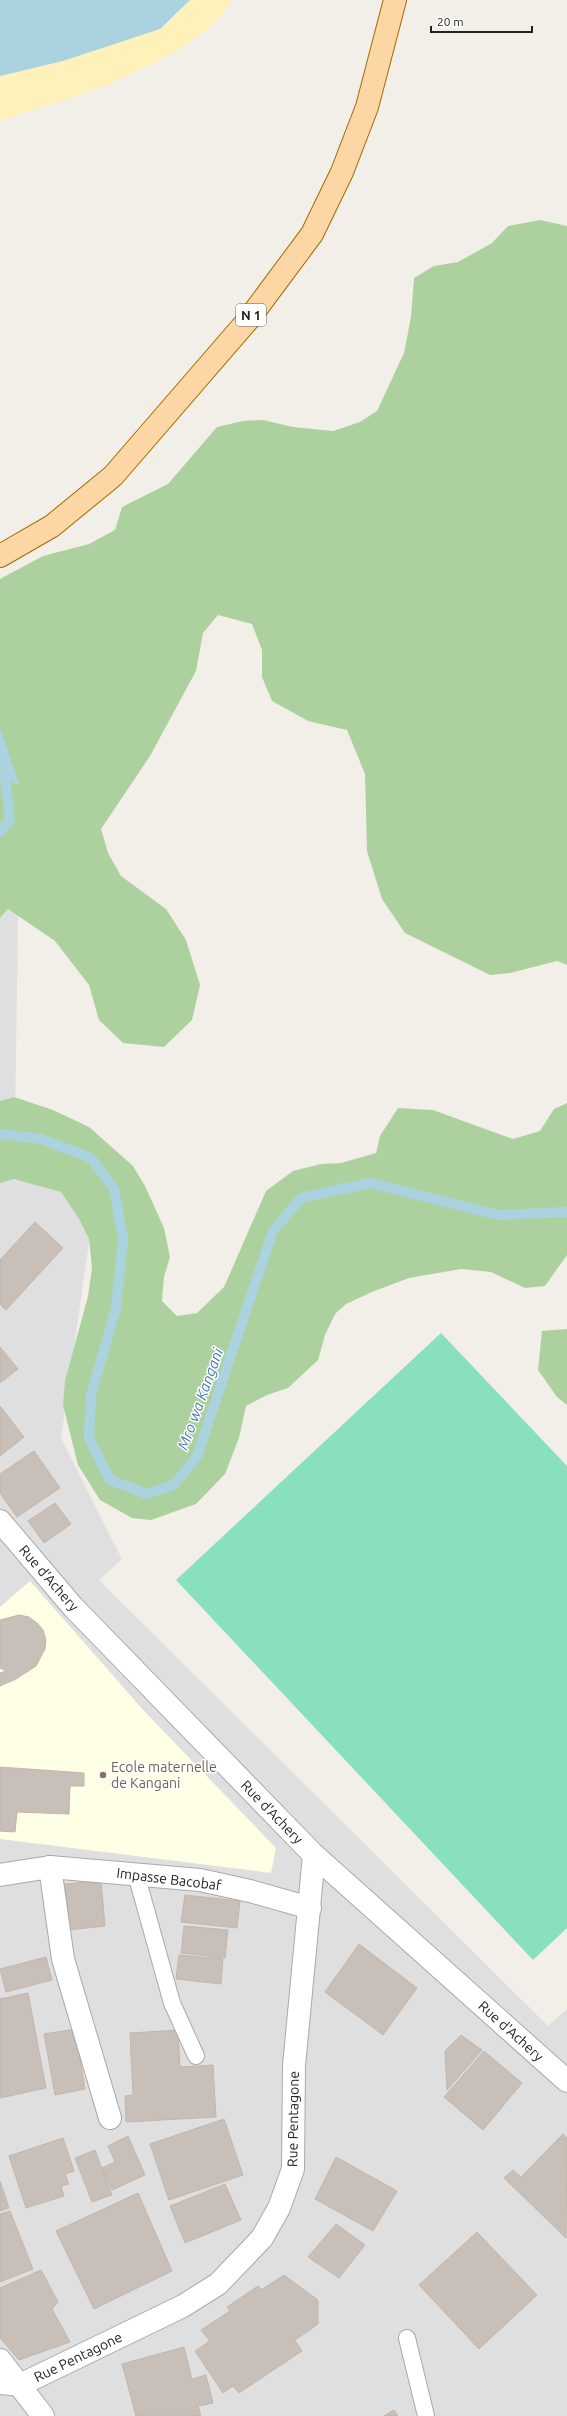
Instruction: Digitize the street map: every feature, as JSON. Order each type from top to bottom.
[{"type":"main road","name":"N 1","points":[[0,556],[52,526],[113,476],[248,320],[312,234],[342,172],[367,107],[395,0]]},
{"type":"street","name":"Rue d'Achery","points":[[0,1521],[73,1607],[314,1855],[567,2081]]},
{"type":"street","name":"Rue Pentagone","points":[[10,2384],[183,2306],[218,2284],[262,2238],[278,2208],[293,2170],[294,2066],[314,1855]]},
{"type":"street","name":"Impasse Bacobaf","points":[[0,1875],[50,1867],[200,1880],[250,1891],[310,1908]]},
{"type":"street","points":[[50,1867],[63,1959],[110,2118]]},
{"type":"street","points":[[0,2360],[10,2384],[43,2416]]},
{"type":"lane","points":[[136,1874],[172,2003],[196,2056]]},
{"type":"lane","points":[[407,2338],[426,2416]]},
{"type":"shaded area","points":[[0,775],[20,786],[15,1121],[90,1236],[61,1438],[122,1559],[99,1580],[548,2026],[567,2009],[567,2416],[0,2416]]},
{"type":"shaded area","name":"Ecole maternelle de Kangani","points":[[30,1581],[144,1711],[276,1848],[271,1873],[0,1839],[0,1607]]},
{"type":"green space","points":[[540,220],[567,226],[567,965],[557,961],[510,973],[490,975],[405,933],[382,899],[367,851],[365,774],[347,730],[308,721],[272,701],[262,677],[262,650],[252,624],[218,615],[203,633],[196,671],[150,756],[101,829],[108,853],[121,876],[166,909],[186,940],[200,985],[192,1020],[164,1047],[123,1043],[99,1020],[89,985],[55,941],[8,909],[0,918],[0,579],[43,556],[89,544],[115,530],[122,507],[168,484],[217,427],[243,421],[263,420],[293,427],[333,431],[360,422],[377,411],[404,353],[411,317],[414,278],[434,266],[458,262],[492,243],[508,226]]},
{"type":"green space","points":[[14,1097],[53,1110],[89,1127],[133,1166],[145,1186],[164,1228],[170,1257],[164,1277],[162,1301],[177,1316],[197,1313],[224,1287],[266,1191],[293,1171],[321,1164],[341,1163],[376,1153],[380,1136],[398,1108],[433,1110],[513,1139],[540,1131],[554,1109],[567,1103],[567,1255],[545,1286],[525,1288],[491,1272],[461,1269],[409,1278],[346,1304],[335,1314],[325,1335],[318,1360],[288,1388],[267,1395],[246,1406],[239,1438],[225,1474],[196,1504],[151,1520],[132,1518],[100,1500],[78,1465],[63,1405],[65,1381],[88,1296],[92,1268],[89,1239],[79,1219],[61,1192],[14,1179],[0,1183],[0,1101]]},
{"type":"green space","points":[[567,1329],[567,1405],[557,1397],[538,1370],[542,1331]]},
{"type":"green space","points":[[441,1333],[567,1466],[567,1928],[533,1960],[176,1580]]},
{"type":"sand","points":[[190,0],[232,0],[213,23],[189,43],[159,61],[93,90],[0,120],[0,76],[63,61],[160,29]]},
{"type":"water","points":[[0,0],[190,0],[160,29],[63,61],[0,76]]},
{"type":"water","points":[[0,728],[20,786],[0,775]]},
{"type":"building","points":[[35,1222],[63,1248],[6,1310],[0,1304],[0,1260]]},
{"type":"building","points":[[0,1347],[18,1369],[0,1383]]},
{"type":"building","points":[[0,1406],[24,1437],[0,1456]]},
{"type":"building","points":[[34,1451],[60,1488],[17,1517],[0,1493],[0,1474]]},
{"type":"building","points":[[55,1503],[71,1524],[44,1543],[28,1521]]},
{"type":"building","points":[[19,1615],[29,1617],[43,1630],[46,1640],[45,1649],[36,1666],[16,1679],[0,1686],[0,1673],[6,1671],[0,1668],[0,1620]]},
{"type":"building","points":[[0,1767],[84,1773],[84,1786],[70,1786],[69,1814],[17,1812],[15,1832],[0,1831]]},
{"type":"building","points":[[101,1881],[105,1926],[68,1930],[64,1884]]},
{"type":"building","points":[[185,1895],[240,1901],[237,1928],[181,1922]]},
{"type":"building","points":[[184,1926],[228,1930],[225,1958],[181,1953]]},
{"type":"building","points":[[359,1944],[417,1988],[383,2035],[325,1992]]},
{"type":"building","points":[[179,1955],[223,1959],[221,1984],[176,1979]]},
{"type":"building","points":[[46,1957],[52,1980],[6,1992],[0,1969]]},
{"type":"building","points":[[28,1993],[46,2088],[0,2098],[0,1999]]},
{"type":"building","points":[[75,2029],[85,2089],[55,2095],[44,2034]]},
{"type":"building","points":[[178,2030],[180,2067],[213,2065],[216,2117],[126,2122],[125,2096],[133,2095],[130,2033]]},
{"type":"building","points":[[461,2035],[482,2050],[447,2090],[445,2051]]},
{"type":"building","points":[[484,2051],[522,2083],[483,2130],[444,2097]]},
{"type":"building","points":[[224,2119],[243,2175],[169,2200],[150,2144]]},
{"type":"building","points":[[563,2134],[567,2138],[566,2238],[504,2178],[513,2170],[521,2177]]},
{"type":"building","points":[[128,2136],[145,2175],[112,2190],[102,2168],[115,2162],[108,2146]]},
{"type":"building","points":[[63,2138],[74,2171],[65,2174],[69,2184],[61,2186],[64,2196],[26,2208],[9,2156]]},
{"type":"building","points":[[95,2150],[112,2195],[92,2202],[75,2158]]},
{"type":"building","points":[[336,2157],[397,2191],[373,2231],[315,2199]]},
{"type":"building","points":[[0,2181],[9,2208],[0,2211]]},
{"type":"building","points":[[225,2184],[241,2220],[185,2243],[170,2206]]},
{"type":"building","points":[[138,2193],[172,2271],[94,2309],[56,2231]]},
{"type":"building","points":[[10,2211],[33,2269],[0,2282],[0,2214]]},
{"type":"building","points":[[336,2224],[365,2245],[339,2278],[308,2257]]},
{"type":"building","points":[[477,2232],[537,2295],[479,2349],[419,2285]]},
{"type":"building","points":[[41,2270],[58,2302],[52,2309],[70,2342],[19,2360],[0,2338],[0,2288]]},
{"type":"building","points":[[284,2275],[318,2300],[318,2324],[295,2340],[302,2351],[239,2393],[233,2386],[223,2393],[195,2351],[210,2341],[201,2330],[230,2311],[227,2307],[258,2286],[261,2290]]},
{"type":"building","points":[[184,2347],[192,2379],[206,2375],[213,2403],[198,2406],[201,2416],[136,2416],[122,2364]]},
{"type":"building","points":[[394,2410],[398,2416],[384,2416]]},
{"type":"waterway","name":"Mro wa Kangani","points":[[0,760],[4,767],[10,820],[0,832]]},
{"type":"waterway","name":"Mro wa Kangani","points":[[0,1134],[41,1139],[91,1158],[114,1189],[123,1239],[116,1308],[91,1395],[89,1438],[110,1480],[147,1494],[174,1485],[197,1456],[273,1231],[301,1198],[370,1183],[498,1215],[567,1212]]},
{"type":"place","name":"Ecole maternelle de Kangani","points":[[103,1775]]}]
